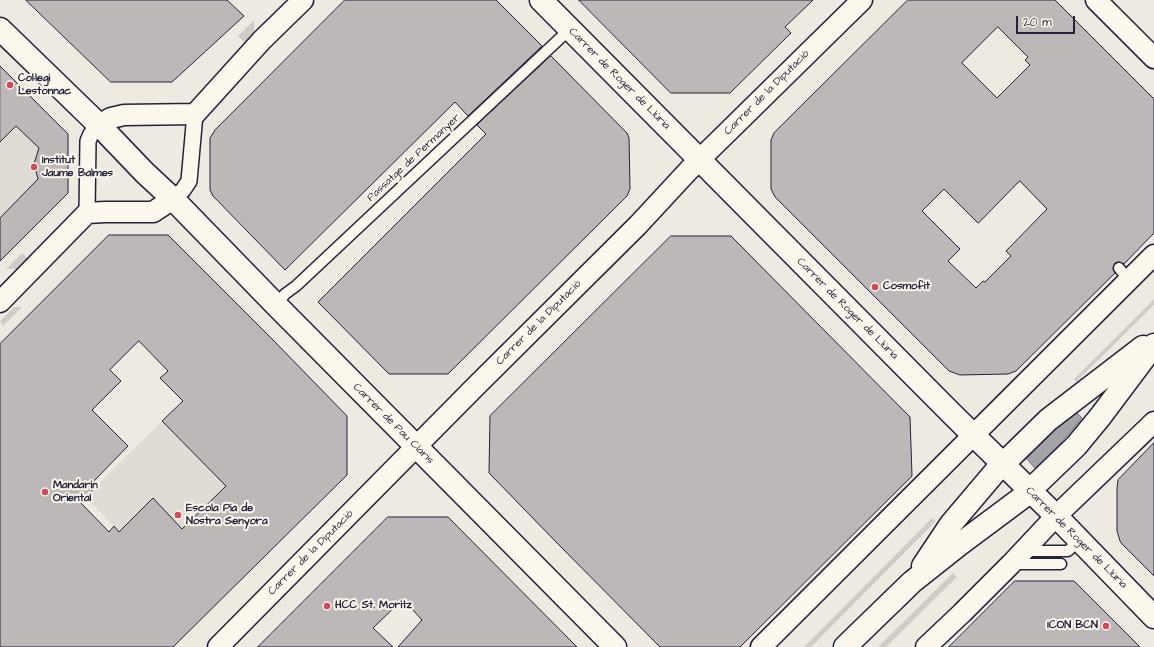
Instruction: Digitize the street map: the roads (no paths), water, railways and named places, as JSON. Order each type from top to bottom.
[{"type":"main road","name":"Carrer de Roger de Llúria","points":[[541,0],[973,435],[1056,516],[1154,617]]},
{"type":"main road","name":"Carrer de Pau Claris","points":[[0,29],[99,125],[615,647]]},
{"type":"main road","points":[[912,582],[950,524],[995,472],[1048,420],[1154,338]]},
{"type":"main road","points":[[845,647],[912,582],[1030,491],[1076,446],[1100,417],[1154,344]]},
{"type":"street","name":"Carrer de la Diputació","points":[[218,647],[700,160],[862,0]]},
{"type":"street","points":[[1096,0],[1154,58]]},
{"type":"street","points":[[0,302],[87,213],[153,212],[173,200],[184,190],[189,181],[195,114],[295,3]]},
{"type":"street","points":[[87,213],[88,142],[91,134],[99,125],[111,118],[124,115],[195,114]]},
{"type":"street","points":[[760,647],[973,435],[1124,274],[1154,255]]},
{"type":"street","points":[[926,647],[1018,558],[1056,516],[1154,422]]},
{"type":"lane","name":"Passatge de Permanyer","points":[[276,305],[285,294],[296,286],[570,29]]},
{"type":"lane","points":[[1018,558],[1068,551],[1079,540]]},
{"type":"lane","points":[[1018,558],[1061,564]]},
{"type":"place","name":"Col·legi Lestonnac","points":[[10,85]]},
{"type":"place","name":"Institut Jaume Balmes","points":[[34,167]]},
{"type":"place","name":"Cosmofit","points":[[875,287]]},
{"type":"place","name":"Mandarin Oriental","points":[[45,492]]},
{"type":"place","name":"Escola Pia de Nostra Senyora","points":[[178,515]]},
{"type":"place","name":"HCC St. Moritz","points":[[327,606]]},
{"type":"place","name":"ICON BCN","points":[[1106,626]]}]
